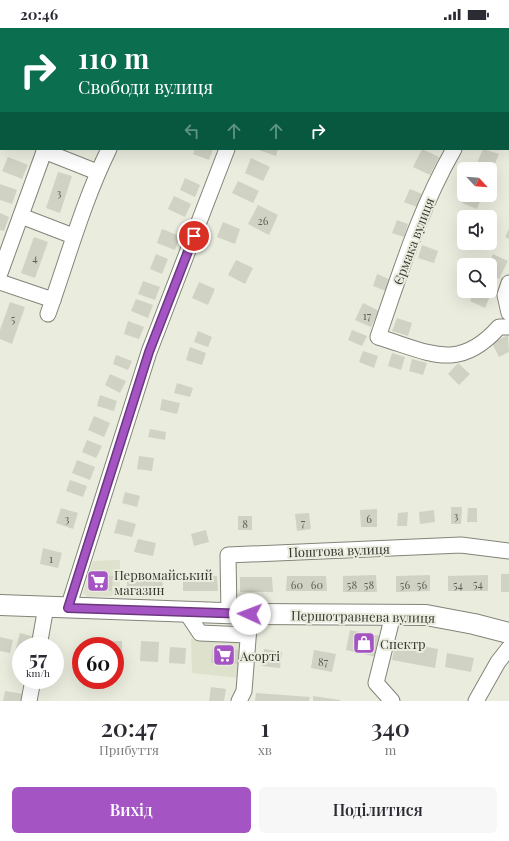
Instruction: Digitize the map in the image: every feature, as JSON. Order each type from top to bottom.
[{"type":"main road","name":"Першотравнева вулиця","points":[[0,605],[229,614],[426,616],[474,624],[509,633]]},
{"type":"street","points":[[0,273],[45,150],[97,172]]},
{"type":"street","points":[[0,282],[50,307],[73,236],[97,172],[108,150]]},
{"type":"street","points":[[68,608],[149,352],[227,150]]},
{"type":"street","name":"Єрмака вулиця","points":[[453,150],[440,174],[421,215],[378,337],[438,355],[452,356],[464,354],[487,340],[499,327],[509,327]]},
{"type":"street","points":[[21,216],[73,236]]},
{"type":"street","points":[[509,283],[505,296],[509,313]]},
{"type":"street","name":"Поштова вулиця","points":[[229,614],[228,555],[461,546],[509,551]]},
{"type":"street","points":[[41,637],[46,608]]},
{"type":"street","points":[[186,612],[200,633],[248,635]]},
{"type":"street","points":[[239,701],[244,691],[250,614]]},
{"type":"street","points":[[392,701],[376,682],[393,615]]},
{"type":"street","points":[[476,701],[498,662],[509,648]]},
{"type":"street","points":[[29,701],[31,689]]},
{"type":"shaded area","points":[[120,560],[120,596],[87,597],[83,593],[93,561]]},
{"type":"shaded area","points":[[191,639],[243,641],[240,678],[192,673]]},
{"type":"building","points":[[195,150],[213,150],[209,160],[193,154]]},
{"type":"building","points":[[259,150],[278,150],[276,156]]},
{"type":"building","points":[[422,150],[439,157],[430,175],[413,167]]},
{"type":"building","points":[[483,150],[499,154],[496,162],[477,162]]},
{"type":"building","points":[[8,157],[28,165],[22,179],[2,171]]},
{"type":"building","points":[[251,158],[270,167],[263,181],[245,173]]},
{"type":"building","points":[[58,172],[72,176],[60,213],[46,208]]},
{"type":"building","points":[[185,178],[200,185],[195,197],[180,190]]},
{"type":"building","points":[[238,181],[259,191],[253,203],[232,193]]},
{"type":"building","points":[[0,184],[17,190],[12,204],[0,200]]},
{"type":"building","points":[[410,189],[422,194],[417,207],[404,202]]},
{"type":"building","points":[[174,196],[191,204],[185,217],[168,209]]},
{"type":"building","points":[[462,202],[480,202],[477,209]]},
{"type":"building","points":[[258,205],[278,215],[269,235],[248,224]]},
{"type":"building","points":[[0,213],[9,217],[4,231],[0,230]]},
{"type":"building","points":[[397,220],[408,224],[404,237],[392,233]]},
{"type":"building","points":[[223,222],[240,229],[235,244],[217,237]]},
{"type":"building","points":[[162,229],[180,236],[175,250],[157,243]]},
{"type":"building","points":[[509,229],[509,239],[505,237]]},
{"type":"building","points":[[34,237],[48,242],[35,278],[21,273]]},
{"type":"building","points":[[422,245],[438,251],[434,263],[418,258]]},
{"type":"building","points":[[156,254],[168,259],[162,274],[150,269]]},
{"type":"building","points":[[493,254],[508,261],[499,279],[497,278],[497,258],[491,258]]},
{"type":"building","points":[[236,260],[253,268],[245,284],[228,275]]},
{"type":"building","points":[[377,274],[391,280],[386,291],[373,286]]},
{"type":"building","points":[[143,281],[160,287],[155,300],[138,294]]},
{"type":"building","points":[[199,282],[215,289],[208,305],[192,298]]},
{"type":"building","points":[[472,298],[489,298],[485,308],[470,301]]},
{"type":"building","points":[[136,299],[153,305],[148,318],[131,311]]},
{"type":"building","points":[[10,302],[25,307],[12,344],[0,339],[0,330]]},
{"type":"building","points":[[363,303],[379,311],[371,327],[355,320]]},
{"type":"building","points":[[397,318],[412,323],[408,336],[392,331]]},
{"type":"building","points":[[128,321],[144,327],[139,339],[124,334]]},
{"type":"building","points":[[352,330],[367,336],[362,346],[348,340]]},
{"type":"building","points":[[198,331],[212,337],[208,347],[194,342]]},
{"type":"building","points":[[508,335],[509,352],[499,357],[492,343]]},
{"type":"building","points":[[190,347],[206,353],[202,365],[186,360]]},
{"type":"building","points":[[363,351],[378,356],[374,368],[359,362]]},
{"type":"building","points":[[392,353],[405,357],[401,370],[388,366]]},
{"type":"building","points":[[116,355],[132,361],[128,370],[113,364]]},
{"type":"building","points":[[412,359],[427,363],[423,375],[409,371]]},
{"type":"building","points":[[458,363],[470,374],[459,385],[448,374]]},
{"type":"building","points":[[110,374],[126,381],[120,393],[105,385]]},
{"type":"building","points":[[177,383],[193,388],[190,397],[174,393]]},
{"type":"building","points":[[100,395],[117,401],[114,411],[97,406]]},
{"type":"building","points":[[162,399],[180,403],[177,414],[160,410]]},
{"type":"building","points":[[94,416],[110,423],[104,437],[88,430]]},
{"type":"building","points":[[150,429],[166,432],[165,440],[148,437]]},
{"type":"building","points":[[87,440],[102,446],[96,458],[82,452]]},
{"type":"building","points":[[139,456],[154,458],[152,471],[137,469]]},
{"type":"building","points":[[77,460],[95,467],[90,480],[72,473]]},
{"type":"building","points":[[70,480],[87,486],[83,497],[66,491]]},
{"type":"building","points":[[125,492],[140,496],[137,507],[122,503]]},
{"type":"building","points":[[451,507],[462,507],[461,524],[451,524]]},
{"type":"building","points":[[61,508],[78,513],[73,529],[56,523]]},
{"type":"building","points":[[468,508],[477,508],[477,522],[467,522]]},
{"type":"building","points":[[377,509],[377,527],[361,527],[360,510]]},
{"type":"building","points":[[434,510],[435,522],[420,524],[419,512]]},
{"type":"building","points":[[408,512],[407,526],[397,526],[398,513]]},
{"type":"building","points":[[309,513],[311,529],[297,531],[295,514]]},
{"type":"building","points":[[238,516],[252,516],[252,530],[238,530]]},
{"type":"building","points":[[118,519],[136,524],[132,537],[114,533]]},
{"type":"building","points":[[206,530],[209,542],[194,546],[191,534]]},
{"type":"building","points":[[138,539],[156,543],[153,556],[134,552]]},
{"type":"building","points":[[43,548],[62,553],[58,568],[40,564]]},
{"type":"building","points":[[501,574],[509,574],[509,592],[501,592]]},
{"type":"building","points":[[91,575],[113,576],[112,591],[91,590]]},
{"type":"building","points":[[127,575],[162,576],[163,591],[127,591]]},
{"type":"building","points":[[376,575],[377,592],[343,592],[343,576]]},
{"type":"building","points":[[430,575],[430,591],[396,592],[396,576]]},
{"type":"building","points":[[488,575],[488,591],[448,591],[448,576]]},
{"type":"building","points":[[183,576],[217,576],[218,591],[183,591]]},
{"type":"building","points":[[287,576],[326,576],[327,591],[286,591]]},
{"type":"building","points":[[240,577],[272,577],[273,592],[240,592]]},
{"type":"building","points":[[350,630],[381,636],[377,657],[346,650]]},
{"type":"building","points":[[20,633],[34,637],[19,637]]},
{"type":"building","points":[[0,637],[12,640],[10,653],[0,651]]},
{"type":"building","points":[[141,641],[159,642],[158,662],[140,661]]},
{"type":"building","points":[[396,641],[438,649],[435,668],[392,660]]},
{"type":"building","points":[[170,647],[186,648],[185,664],[169,663]]},
{"type":"building","points":[[212,649],[239,650],[239,664],[211,663]]},
{"type":"building","points":[[264,649],[282,652],[280,668],[262,666]]},
{"type":"building","points":[[314,650],[336,654],[332,672],[311,668]]},
{"type":"building","points":[[447,653],[474,658],[471,672],[445,667]]},
{"type":"building","points":[[211,687],[226,689],[224,701],[209,701]]},
{"type":"building","points":[[5,691],[23,694],[22,701],[3,701]]},
{"type":"building","points":[[256,693],[310,697],[309,701],[255,701]]},
{"type":"building","points":[[313,696],[340,700],[340,701],[313,701]]},
{"type":"place","name":"Первомайський магазин","points":[[98,581]]},
{"type":"place","name":"Спектр","points":[[364,643]]},
{"type":"place","name":"Асорті","points":[[224,655]]},
{"type":"route","points":[[194,236],[149,352],[68,608],[250,614]]}]
